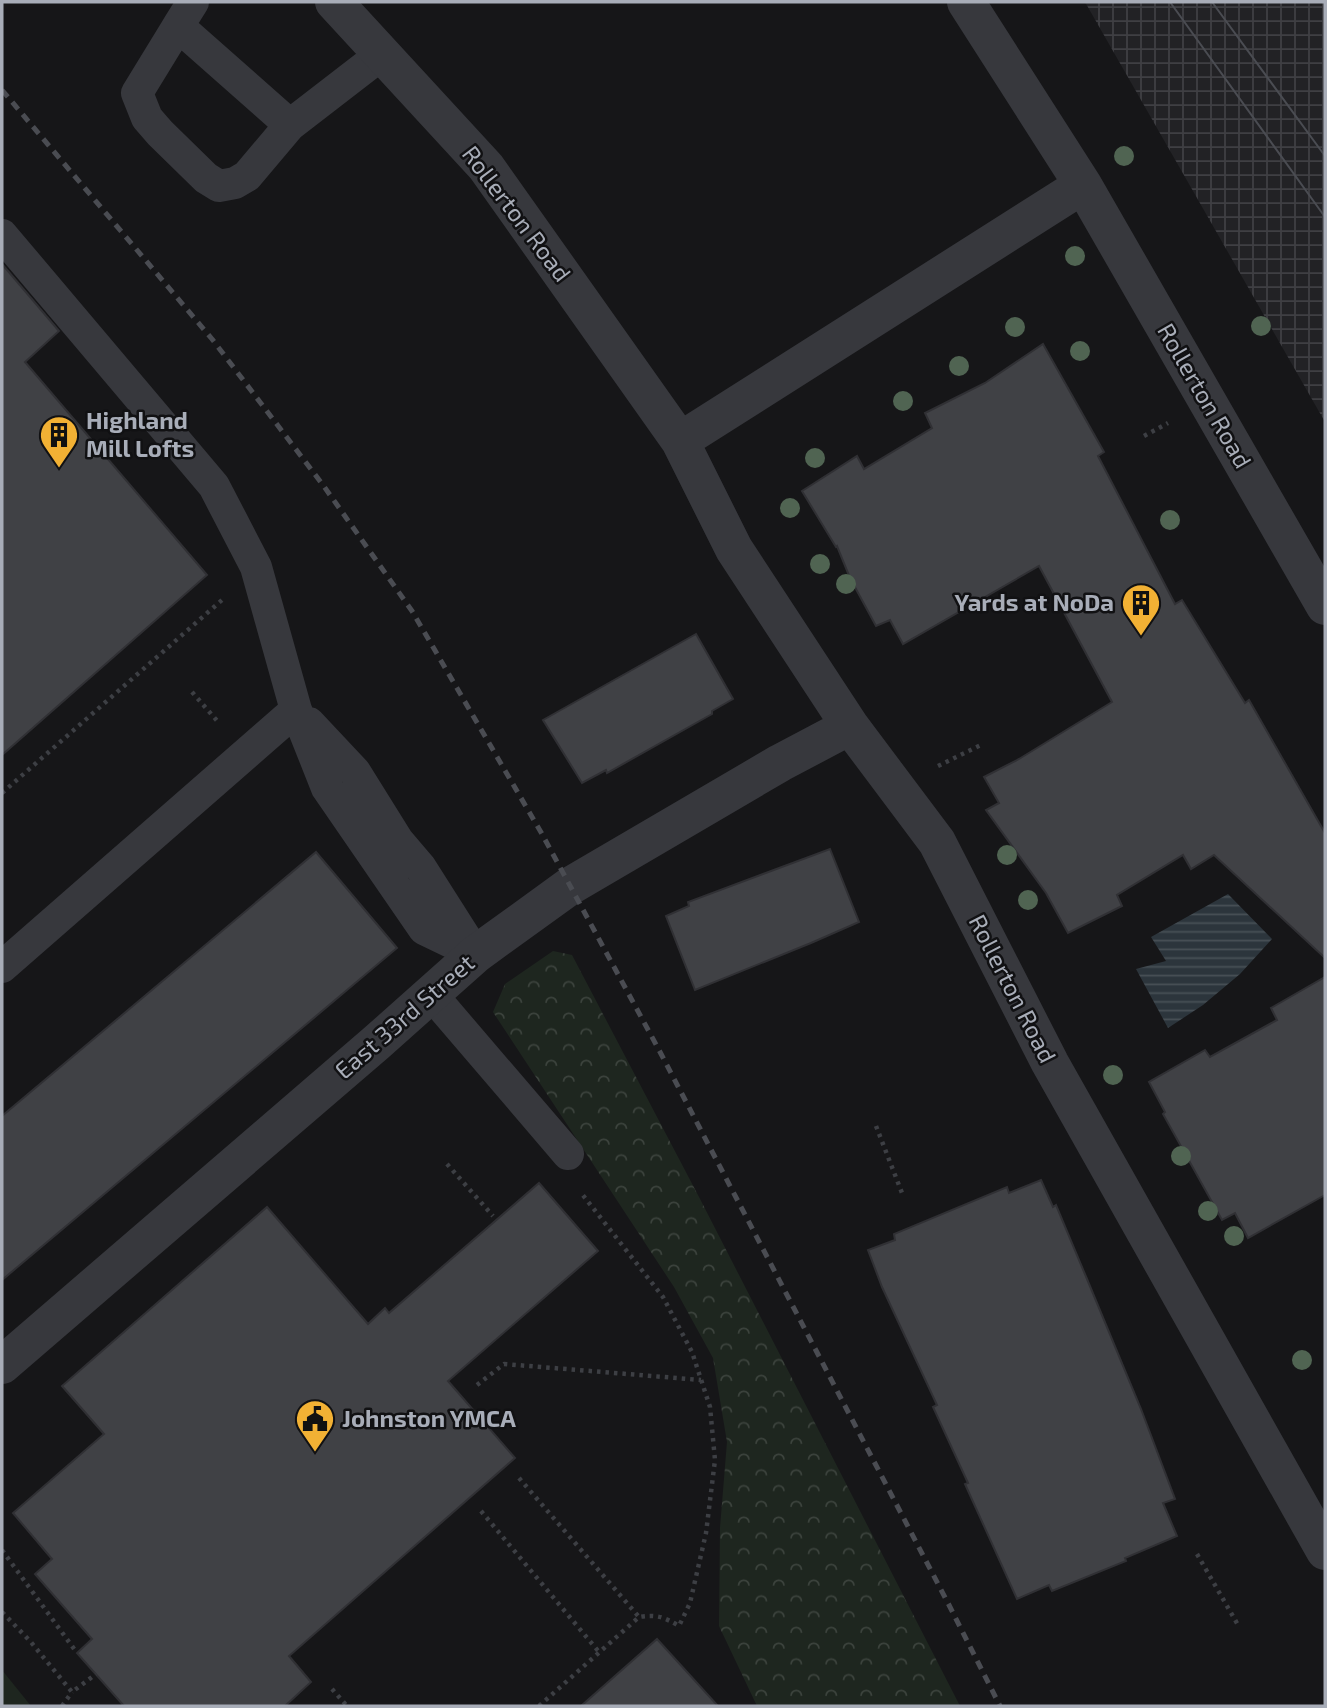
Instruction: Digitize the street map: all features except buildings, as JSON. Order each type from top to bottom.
[{"type":"street","name":"Rollerton Road","points":[[334,2],[485,167],[680,441],[734,549],[850,726],[937,842],[1050,1063],[1325,1551]]},
{"type":"street","name":"Rollerton Road","points":[[966,2],[1083,185],[1325,606]]},
{"type":"street","points":[[680,441],[1083,185]]},
{"type":"street","name":"East 33rd Street","points":[[2,1365],[476,954],[570,886],[780,763],[850,726]]},
{"type":"lane","points":[[290,125],[186,14],[137,93],[147,118],[160,133],[206,178],[219,186],[235,183],[247,176],[290,125],[382,54]]},
{"type":"lane","points":[[2,235],[214,486],[256,567],[296,710],[355,772],[398,841],[421,868],[476,954]]},
{"type":"lane","points":[[2,967],[296,710]]},
{"type":"lane","points":[[431,994],[568,1154]]},
{"type":"path","points":[[2,793],[229,594]]},
{"type":"path","points":[[876,1126],[902,1193]]},
{"type":"path","points":[[539,1706],[639,1616],[652,1614],[667,1618],[679,1626],[690,1603],[706,1533],[715,1460],[710,1407],[692,1352],[663,1297],[558,1163],[568,1154]]},
{"type":"path","points":[[447,1164],[494,1216]]},
{"type":"path","points":[[477,1385],[504,1364],[701,1380]]},
{"type":"path","points":[[519,1478],[639,1616]]},
{"type":"path","points":[[481,1511],[599,1652]]},
{"type":"path","points":[[2,1550],[77,1653]]},
{"type":"path","points":[[1197,1554],[1238,1625]]},
{"type":"path","points":[[2,1612],[72,1692]]},
{"type":"path","points":[[62,1706],[72,1692],[96,1674]]},
{"type":"path","points":[[332,1689],[347,1706]]},
{"type":"shaded area","points":[[1085,2],[1325,2],[1325,422]]},
{"type":"shaded area","points":[[1228,894],[1272,939],[1240,974],[1203,1005],[1168,1028],[1136,969],[1166,961],[1151,937]]},
{"type":"green space","points":[[553,951],[572,955],[960,1706],[757,1706],[719,1626],[720,1528],[727,1442],[713,1358],[674,1287],[493,1012],[505,984]]},
{"type":"green space","points":[[2,1670],[31,1706],[2,1706]]},
{"type":"tram line","points":[[1170,2],[1325,217]]},
{"type":"tram line","points":[[1212,2],[1325,156]]},
{"type":"railway","points":[[2,90],[212,339],[323,485],[412,611],[542,834],[659,1050],[1000,1706]]},
{"type":"place","name":"Highland Mill Lofts","points":[[59,469]]},
{"type":"place","name":"Yards at NoDa","points":[[1141,637]]},
{"type":"place","name":"Johnston YMCA","points":[[315,1453]]}]
